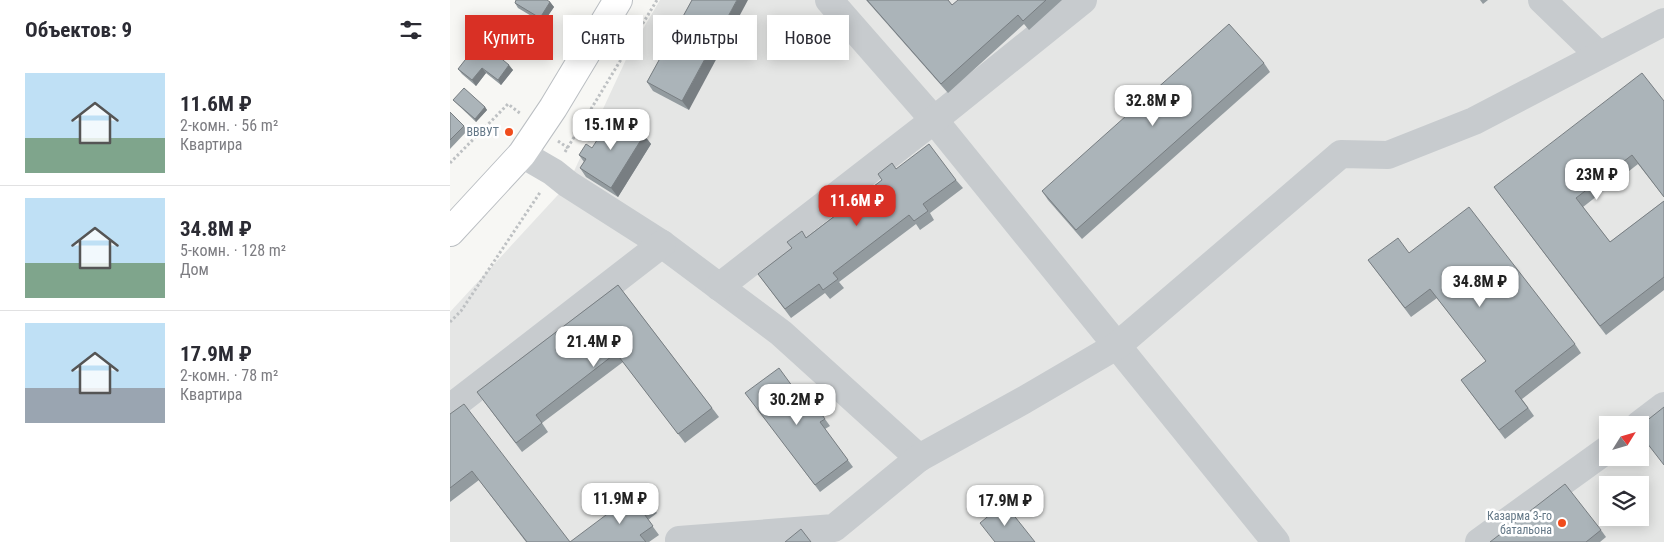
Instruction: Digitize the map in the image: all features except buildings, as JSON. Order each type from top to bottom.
[{"type":"main road","points":[[450,232],[522,154],[553,108],[618,0]]},
{"type":"lane","points":[[829,0],[934,120],[1276,542]]},
{"type":"lane","points":[[718,286],[934,120],[1083,0]]},
{"type":"lane","points":[[1542,0],[1599,55]]},
{"type":"lane","points":[[679,540],[834,528],[919,458],[1118,346],[1341,154],[1388,155],[1474,121],[1664,22]]},
{"type":"lane","points":[[522,154],[553,172],[568,184],[662,244],[782,333],[919,458]]},
{"type":"lane","points":[[450,408],[662,244]]},
{"type":"lane","points":[[1649,417],[1664,406]]},
{"type":"lane","points":[[1479,542],[1599,455]]},
{"type":"path","points":[[450,322],[461,311],[553,172],[657,0]]},
{"type":"path","points":[[450,163],[508,104]]},
{"type":"shaded area","points":[[660,0],[1664,0],[1664,542],[450,542],[450,312],[568,184],[626,60],[643,60],[643,29]]},
{"type":"place","name":"ВВВУТ","points":[[509,132]]},
{"type":"place","name":"Казарма 3-го батальона","points":[[1562,523]]}]
